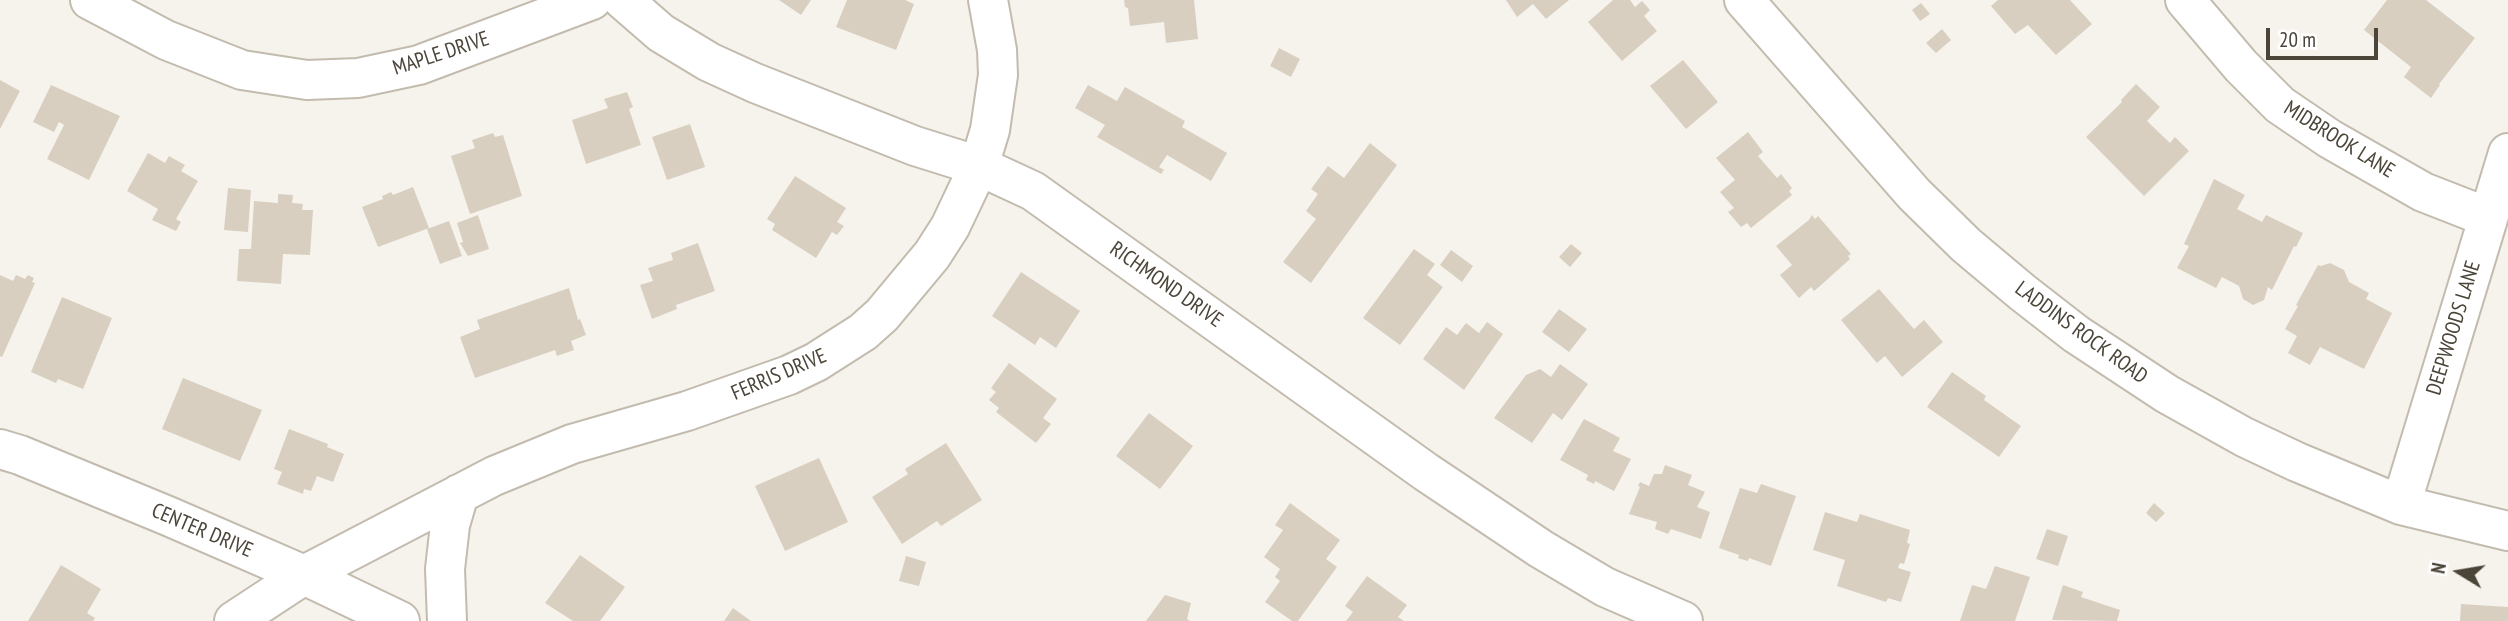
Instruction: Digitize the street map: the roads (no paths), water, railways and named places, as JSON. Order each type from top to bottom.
[{"type":"street","name":"MAPLE DRIVE","points":[[90,0],[166,40],[242,70],[307,80],[358,78],[419,65],[592,0]]},
{"type":"street","name":"RICHMOND DRIVE","points":[[623,0],[661,33],[709,62],[915,146],[979,166],[1033,191],[1426,472],[1541,549],[1605,587],[1683,621]]},
{"type":"street","name":"FERRIS DRIVE","points":[[234,621],[304,575],[534,458],[789,375],[838,349],[882,315],[923,266],[950,227],[979,166],[990,130],[998,75],[996,39],[988,0]]},
{"type":"street","name":"LADDINS ROCK ROAD","points":[[1744,0],[1914,194],[1966,244],[2076,334],[2167,394],[2244,437],[2340,481],[2401,505],[2508,531]]},
{"type":"street","name":"MIDBROOK LANE","points":[[2185,0],[2241,66],[2280,105],[2330,139],[2423,192],[2487,217]]},
{"type":"street","name":"DEEPWOODS LANE","points":[[2401,505],[2508,153]]},
{"type":"street","name":"CENTER DRIVE","points":[[0,449],[20,455],[304,575],[400,621]]},
{"type":"street","points":[[447,621],[445,569],[450,525],[459,494]]}]
